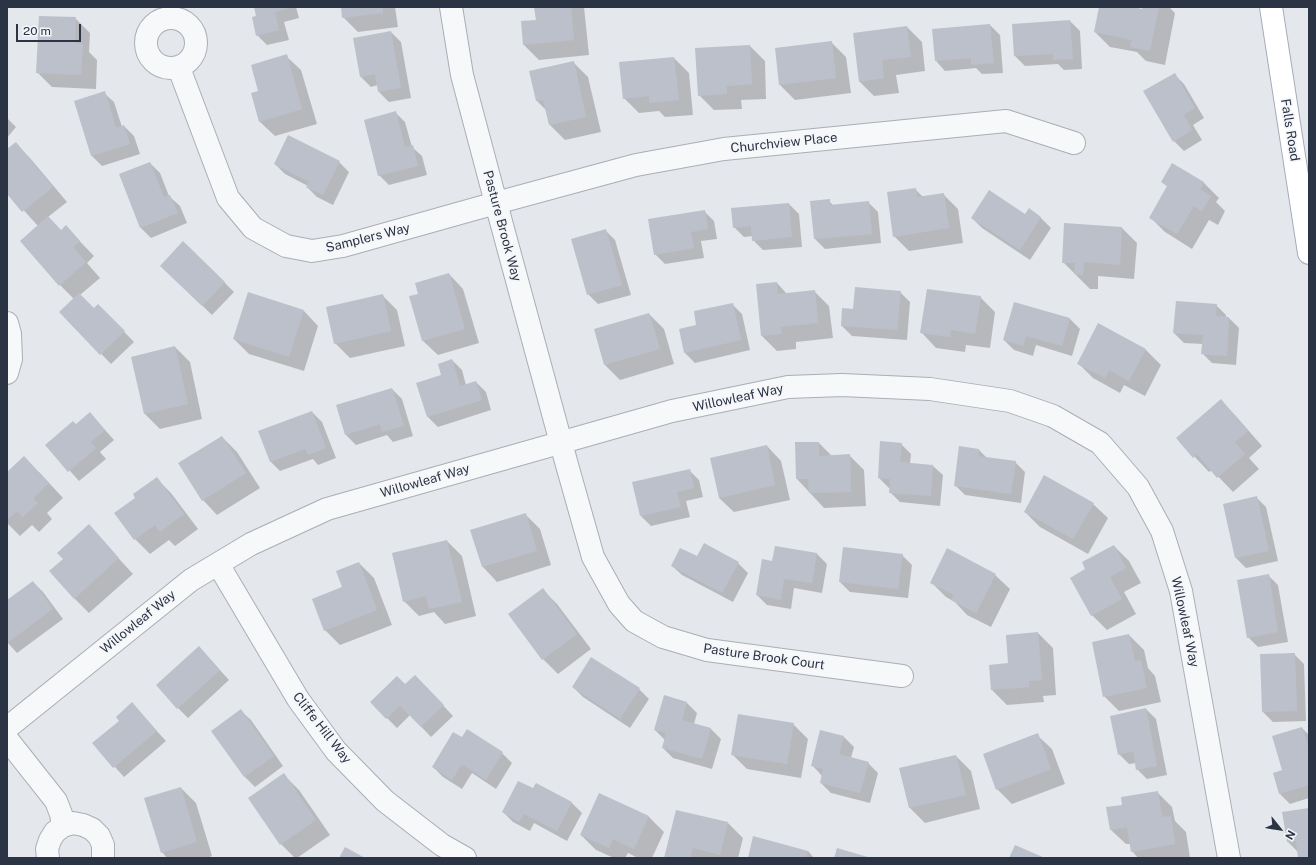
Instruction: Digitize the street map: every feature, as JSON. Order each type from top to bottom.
[{"type":"main road","name":"Falls Road","points":[[1271,7],[1309,253]]},
{"type":"street","name":"Pasture Brook Way","points":[[451,7],[462,75],[561,443]]},
{"type":"street","name":"Samplers Way","points":[[179,68],[228,198],[253,228],[286,246],[312,251],[343,246],[496,203]]},
{"type":"street","name":"Churchview Place","points":[[496,203],[636,165],[724,148],[1006,121],[1074,143]]},
{"type":"street","points":[[7,323],[10,334],[11,359],[7,373]]},
{"type":"street","name":"Willowleaf Way","points":[[7,728],[191,580],[251,544],[327,508],[672,411],[788,387],[842,385],[930,390],[1010,401],[1053,416],[1100,443],[1138,487],[1162,531],[1181,591],[1229,858]]},
{"type":"street","name":"Pasture Brook Court","points":[[561,443],[593,557],[619,604],[634,620],[663,637],[707,650],[902,676]]},
{"type":"street","name":"Cliffe Hill Way","points":[[218,564],[298,699],[336,751],[438,852],[466,858]]},
{"type":"street","points":[[7,739],[56,801],[64,826]]},
{"type":"street","points":[[48,858],[47,849],[55,832],[64,826],[73,823],[83,824],[92,829],[99,836],[103,845],[103,858]]},
{"type":"building","points":[[254,7],[289,8],[275,12],[279,30],[256,36],[252,17],[256,16]]},
{"type":"building","points":[[341,7],[383,7],[383,13],[342,18]]},
{"type":"building","points":[[534,7],[571,7],[574,40],[523,45],[521,21],[536,20]]},
{"type":"building","points":[[1099,7],[1133,7],[1142,9],[1143,7],[1159,7],[1150,51],[1130,47],[1132,40],[1094,32]]},
{"type":"building","points":[[39,16],[76,17],[75,43],[83,44],[81,75],[36,73]]},
{"type":"building","points":[[1070,20],[1073,59],[1053,60],[1053,54],[1014,56],[1012,24]]},
{"type":"building","points":[[990,24],[994,63],[971,65],[971,58],[935,61],[932,29]]},
{"type":"building","points":[[907,26],[911,57],[882,60],[884,78],[859,82],[853,33]]},
{"type":"building","points":[[391,31],[401,88],[378,92],[375,74],[360,77],[353,38]]},
{"type":"building","points":[[832,41],[836,78],[779,85],[775,48]]},
{"type":"building","points":[[750,45],[752,84],[727,86],[727,94],[698,96],[695,48]]},
{"type":"building","points":[[287,54],[302,109],[259,122],[251,93],[258,91],[251,65]]},
{"type":"building","points":[[674,57],[679,100],[649,103],[649,96],[623,99],[619,62]]},
{"type":"building","points":[[574,61],[586,117],[549,125],[543,100],[536,101],[529,71]]},
{"type":"building","points":[[1175,73],[1195,108],[1184,115],[1192,130],[1173,142],[1143,91]]},
{"type":"building","points":[[105,91],[116,128],[124,125],[130,144],[91,156],[74,101]]},
{"type":"building","points":[[396,111],[405,147],[413,145],[418,166],[378,176],[364,120]]},
{"type":"building","points":[[288,135],[340,161],[323,195],[306,187],[309,182],[274,164]]},
{"type":"building","points":[[16,142],[53,187],[22,212],[7,194],[7,149]]},
{"type":"building","points":[[150,162],[164,197],[170,195],[178,213],[140,228],[119,174]]},
{"type":"building","points":[[1172,163],[1204,182],[1200,189],[1211,196],[1202,211],[1194,206],[1177,234],[1149,218],[1167,186],[1161,182]]},
{"type":"building","points":[[916,188],[917,197],[944,193],[949,228],[893,237],[887,192]]},
{"type":"building","points":[[989,190],[1025,214],[1029,208],[1041,217],[1020,250],[971,218]]},
{"type":"building","points":[[830,199],[830,205],[869,201],[872,234],[814,239],[810,201]]},
{"type":"building","points":[[789,203],[792,237],[752,241],[751,226],[733,228],[731,208]]},
{"type":"building","points":[[705,210],[708,229],[691,232],[694,248],[654,255],[648,219]]},
{"type":"building","points":[[48,216],[61,230],[66,225],[80,241],[73,247],[86,262],[59,286],[20,241]]},
{"type":"building","points":[[1064,223],[1122,227],[1120,265],[1084,262],[1083,275],[1074,274],[1075,263],[1062,263]]},
{"type":"building","points":[[606,229],[622,285],[587,295],[571,239]]},
{"type":"building","points":[[183,241],[225,282],[202,306],[160,266]]},
{"type":"building","points":[[449,273],[465,329],[422,341],[409,296],[418,294],[415,283]]},
{"type":"building","points":[[777,282],[778,294],[815,290],[818,323],[781,327],[782,334],[761,336],[756,284]]},
{"type":"building","points":[[855,287],[901,291],[897,330],[841,326],[842,308],[853,309]]},
{"type":"building","points":[[927,289],[981,296],[975,334],[951,330],[950,337],[920,333]]},
{"type":"building","points":[[248,292],[304,310],[289,357],[233,339]]},
{"type":"building","points":[[79,293],[94,308],[98,304],[125,331],[100,355],[59,312]]},
{"type":"building","points":[[383,294],[391,331],[334,344],[326,307]]},
{"type":"building","points":[[1176,301],[1217,304],[1216,316],[1229,317],[1227,356],[1201,354],[1203,335],[1173,333]]},
{"type":"building","points":[[1014,302],[1070,318],[1062,346],[1026,336],[1023,346],[1003,340]]},
{"type":"building","points":[[733,303],[741,340],[684,353],[679,329],[696,325],[694,311]]},
{"type":"building","points":[[649,313],[660,349],[604,365],[594,329]]},
{"type":"building","points":[[1098,323],[1146,349],[1129,381],[1109,370],[1105,378],[1077,364]]},
{"type":"building","points":[[175,346],[188,404],[144,414],[131,357]]},
{"type":"building","points":[[452,359],[460,386],[476,381],[482,400],[427,417],[416,383],[441,375],[438,364]]},
{"type":"building","points":[[392,388],[404,426],[382,432],[380,424],[345,435],[336,405]]},
{"type":"building","points":[[1221,399],[1248,431],[1235,442],[1245,454],[1217,478],[1197,454],[1193,458],[1176,438]]},
{"type":"building","points":[[312,411],[326,448],[308,455],[305,449],[270,462],[258,431]]},
{"type":"building","points":[[90,412],[105,430],[91,442],[96,448],[68,472],[45,445],[73,421],[76,424]]},
{"type":"building","points":[[222,436],[246,473],[202,501],[178,463]]},
{"type":"building","points":[[880,441],[902,443],[900,462],[933,465],[931,496],[889,493],[890,479],[878,478]]},
{"type":"building","points":[[795,442],[819,442],[819,456],[850,454],[851,492],[809,493],[808,479],[796,479]]},
{"type":"building","points":[[767,445],[775,485],[719,498],[710,458]]},
{"type":"building","points":[[959,446],[979,449],[978,456],[1016,461],[1011,494],[954,486]]},
{"type":"building","points":[[24,456],[49,483],[33,498],[38,503],[23,517],[17,511],[7,520],[7,472]]},
{"type":"building","points":[[690,469],[694,488],[677,492],[681,507],[640,516],[632,482]]},
{"type":"building","points":[[1044,475],[1094,503],[1073,539],[1024,512]]},
{"type":"building","points":[[157,477],[184,514],[160,532],[155,525],[134,540],[114,513],[135,498],[133,494]]},
{"type":"building","points":[[1257,496],[1269,551],[1235,558],[1223,504]]},
{"type":"building","points":[[526,513],[537,551],[482,567],[470,530]]},
{"type":"building","points":[[89,524],[119,558],[74,599],[49,571],[63,559],[57,553]]},
{"type":"building","points":[[447,540],[462,602],[429,609],[426,596],[403,602],[392,553]]},
{"type":"building","points":[[704,543],[739,562],[722,593],[671,566],[680,548],[697,556]]},
{"type":"building","points":[[1114,545],[1126,568],[1110,577],[1122,599],[1091,616],[1070,578],[1085,569],[1082,562]]},
{"type":"building","points":[[775,546],[817,553],[812,583],[784,579],[781,600],[756,595],[762,559],[772,561]]},
{"type":"building","points":[[843,547],[903,554],[898,589],[839,582]]},
{"type":"building","points":[[947,548],[996,574],[976,613],[951,600],[954,595],[930,583]]},
{"type":"building","points":[[359,562],[377,610],[324,631],[312,599],[342,587],[336,571]]},
{"type":"building","points":[[1269,574],[1278,632],[1247,638],[1237,580]]},
{"type":"building","points":[[33,581],[53,609],[7,643],[7,600]]},
{"type":"building","points":[[543,588],[577,634],[542,660],[508,614]]},
{"type":"building","points":[[1038,632],[1042,680],[1029,681],[1029,687],[991,690],[989,665],[1008,663],[1006,635]]},
{"type":"building","points":[[1129,634],[1135,661],[1141,660],[1147,688],[1103,697],[1092,642]]},
{"type":"building","points":[[199,646],[220,670],[177,709],[156,685]]},
{"type":"building","points":[[1295,653],[1297,711],[1262,712],[1260,654]]},
{"type":"building","points":[[591,657],[640,688],[620,719],[572,687]]},
{"type":"building","points":[[415,675],[444,705],[421,727],[400,706],[386,719],[370,702],[397,676],[405,684]]},
{"type":"building","points":[[664,695],[687,702],[682,720],[711,728],[702,759],[662,748],[666,733],[654,730]]},
{"type":"building","points":[[132,702],[157,731],[113,768],[92,743],[119,721],[116,717]]},
{"type":"building","points":[[1146,708],[1157,766],[1136,770],[1133,751],[1118,755],[1110,716]]},
{"type":"building","points":[[241,709],[274,756],[244,777],[211,731]]},
{"type":"building","points":[[738,714],[794,723],[787,764],[731,755]]},
{"type":"building","points":[[1302,727],[1309,749],[1309,785],[1279,794],[1273,773],[1282,770],[1272,736]]},
{"type":"building","points":[[467,729],[503,752],[486,780],[462,764],[452,780],[432,767],[453,732],[462,737]]},
{"type":"building","points":[[820,730],[844,736],[839,754],[869,762],[860,793],[820,783],[823,769],[811,766]]},
{"type":"building","points":[[1038,733],[1051,769],[996,790],[983,754]]},
{"type":"building","points":[[956,755],[966,795],[909,808],[899,768]]},
{"type":"building","points":[[284,773],[316,820],[280,845],[248,798]]},
{"type":"building","points":[[518,781],[533,788],[536,783],[572,802],[557,831],[524,814],[519,822],[502,812]]},
{"type":"building","points":[[181,787],[197,842],[161,853],[144,798]]},
{"type":"building","points":[[1158,791],[1162,817],[1171,816],[1175,844],[1131,852],[1127,827],[1110,830],[1106,807],[1122,805],[1121,797]]},
{"type":"building","points":[[599,793],[649,816],[634,849],[613,839],[609,848],[580,835]]},
{"type":"building","points":[[1309,808],[1309,858],[1298,858],[1296,841],[1287,842],[1282,812]]},
{"type":"building","points":[[676,810],[728,822],[720,855],[693,848],[690,858],[664,858]]},
{"type":"building","points":[[753,836],[808,851],[806,858],[748,858]]},
{"type":"building","points":[[1015,845],[1045,858],[1009,858]]},
{"type":"building","points":[[345,847],[365,858],[339,858]]},
{"type":"building","points":[[837,848],[871,858],[834,858]]}]
